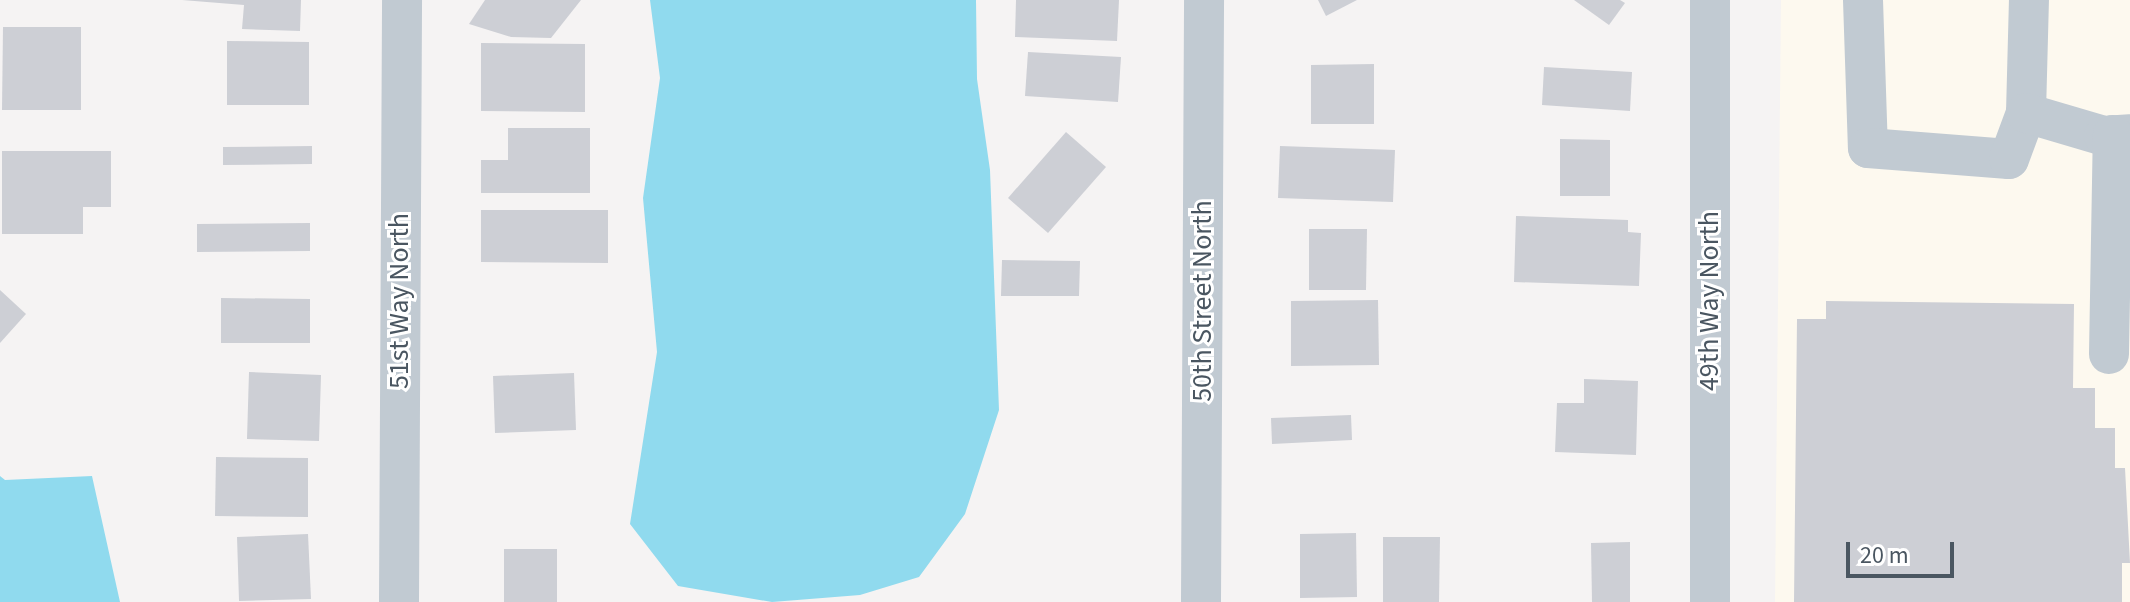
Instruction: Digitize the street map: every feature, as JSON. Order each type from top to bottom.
[{"type":"street","name":"51st Way North","points":[[399,602],[402,0]]},
{"type":"street","name":"50th Street North","points":[[1201,602],[1204,0]]},
{"type":"street","name":"49th Way North","points":[[1710,0],[1710,602]]},
{"type":"street","points":[[1863,0],[1868,148],[2009,159],[2026,113],[2029,0]]},
{"type":"street","points":[[2026,113],[2122,135],[2109,354]]},
{"type":"shaded area","points":[[1781,0],[2130,0],[2130,602],[1775,602]]},
{"type":"water","points":[[650,0],[976,0],[977,79],[990,170],[999,410],[965,514],[919,577],[860,595],[772,602],[678,586],[630,524],[657,352],[643,198],[660,78]]},
{"type":"water","points":[[0,476],[5,480],[92,476],[120,602],[0,602]]},
{"type":"building","points":[[182,0],[301,0],[300,31],[242,29],[244,5]]},
{"type":"building","points":[[485,0],[581,0],[551,38],[511,37],[469,24]]},
{"type":"building","points":[[1016,0],[1119,0],[1117,41],[1015,37]]},
{"type":"building","points":[[1318,0],[1357,0],[1326,16]]},
{"type":"building","points":[[1574,0],[1620,0],[1625,3],[1609,25]]},
{"type":"building","points":[[3,27],[81,27],[81,110],[2,110]]},
{"type":"building","points":[[227,41],[309,42],[309,105],[227,105]]},
{"type":"building","points":[[481,43],[585,44],[585,112],[481,111]]},
{"type":"building","points":[[1028,52],[1121,57],[1118,102],[1025,96]]},
{"type":"building","points":[[1374,64],[1374,124],[1311,124],[1311,65]]},
{"type":"building","points":[[1544,67],[1632,72],[1630,111],[1542,105]]},
{"type":"building","points":[[508,128],[590,128],[590,193],[481,193],[481,160],[508,160]]},
{"type":"building","points":[[1066,132],[1106,167],[1048,233],[1008,198]]},
{"type":"building","points":[[1560,139],[1610,140],[1610,196],[1560,196]]},
{"type":"building","points":[[312,146],[312,164],[223,165],[223,147]]},
{"type":"building","points":[[1280,146],[1395,150],[1393,202],[1278,198]]},
{"type":"building","points":[[2,151],[111,151],[111,207],[83,207],[83,234],[2,234]]},
{"type":"building","points":[[481,210],[608,210],[608,263],[481,262]]},
{"type":"building","points":[[1516,216],[1628,220],[1628,232],[1641,233],[1639,286],[1514,282]]},
{"type":"building","points":[[310,223],[310,251],[197,252],[197,224]]},
{"type":"building","points":[[1309,229],[1367,229],[1366,290],[1309,290]]},
{"type":"building","points":[[1002,260],[1080,261],[1079,296],[1001,296]]},
{"type":"building","points":[[0,290],[26,314],[0,343]]},
{"type":"building","points":[[221,298],[310,299],[310,343],[221,343]]},
{"type":"building","points":[[1378,300],[1379,365],[1291,366],[1291,301]]},
{"type":"building","points":[[1826,301],[2074,304],[2073,388],[2095,388],[2095,428],[2115,428],[2115,468],[2125,468],[2130,563],[2122,563],[2122,602],[1794,602],[1797,319],[1826,319]]},
{"type":"building","points":[[249,372],[321,375],[319,441],[247,439]]},
{"type":"building","points":[[574,373],[576,430],[495,433],[493,376]]},
{"type":"building","points":[[1584,379],[1638,381],[1636,455],[1555,452],[1557,403],[1584,403]]},
{"type":"building","points":[[1351,415],[1352,440],[1272,444],[1271,418]]},
{"type":"building","points":[[216,457],[308,458],[308,517],[215,516]]},
{"type":"building","points":[[1356,533],[1357,597],[1300,598],[1300,534]]},
{"type":"building","points":[[308,534],[311,599],[239,601],[237,537]]},
{"type":"building","points":[[1383,537],[1440,537],[1439,602],[1383,602]]},
{"type":"building","points":[[1630,542],[1630,602],[1592,602],[1591,543]]},
{"type":"building","points":[[504,549],[557,549],[557,602],[504,602]]}]
